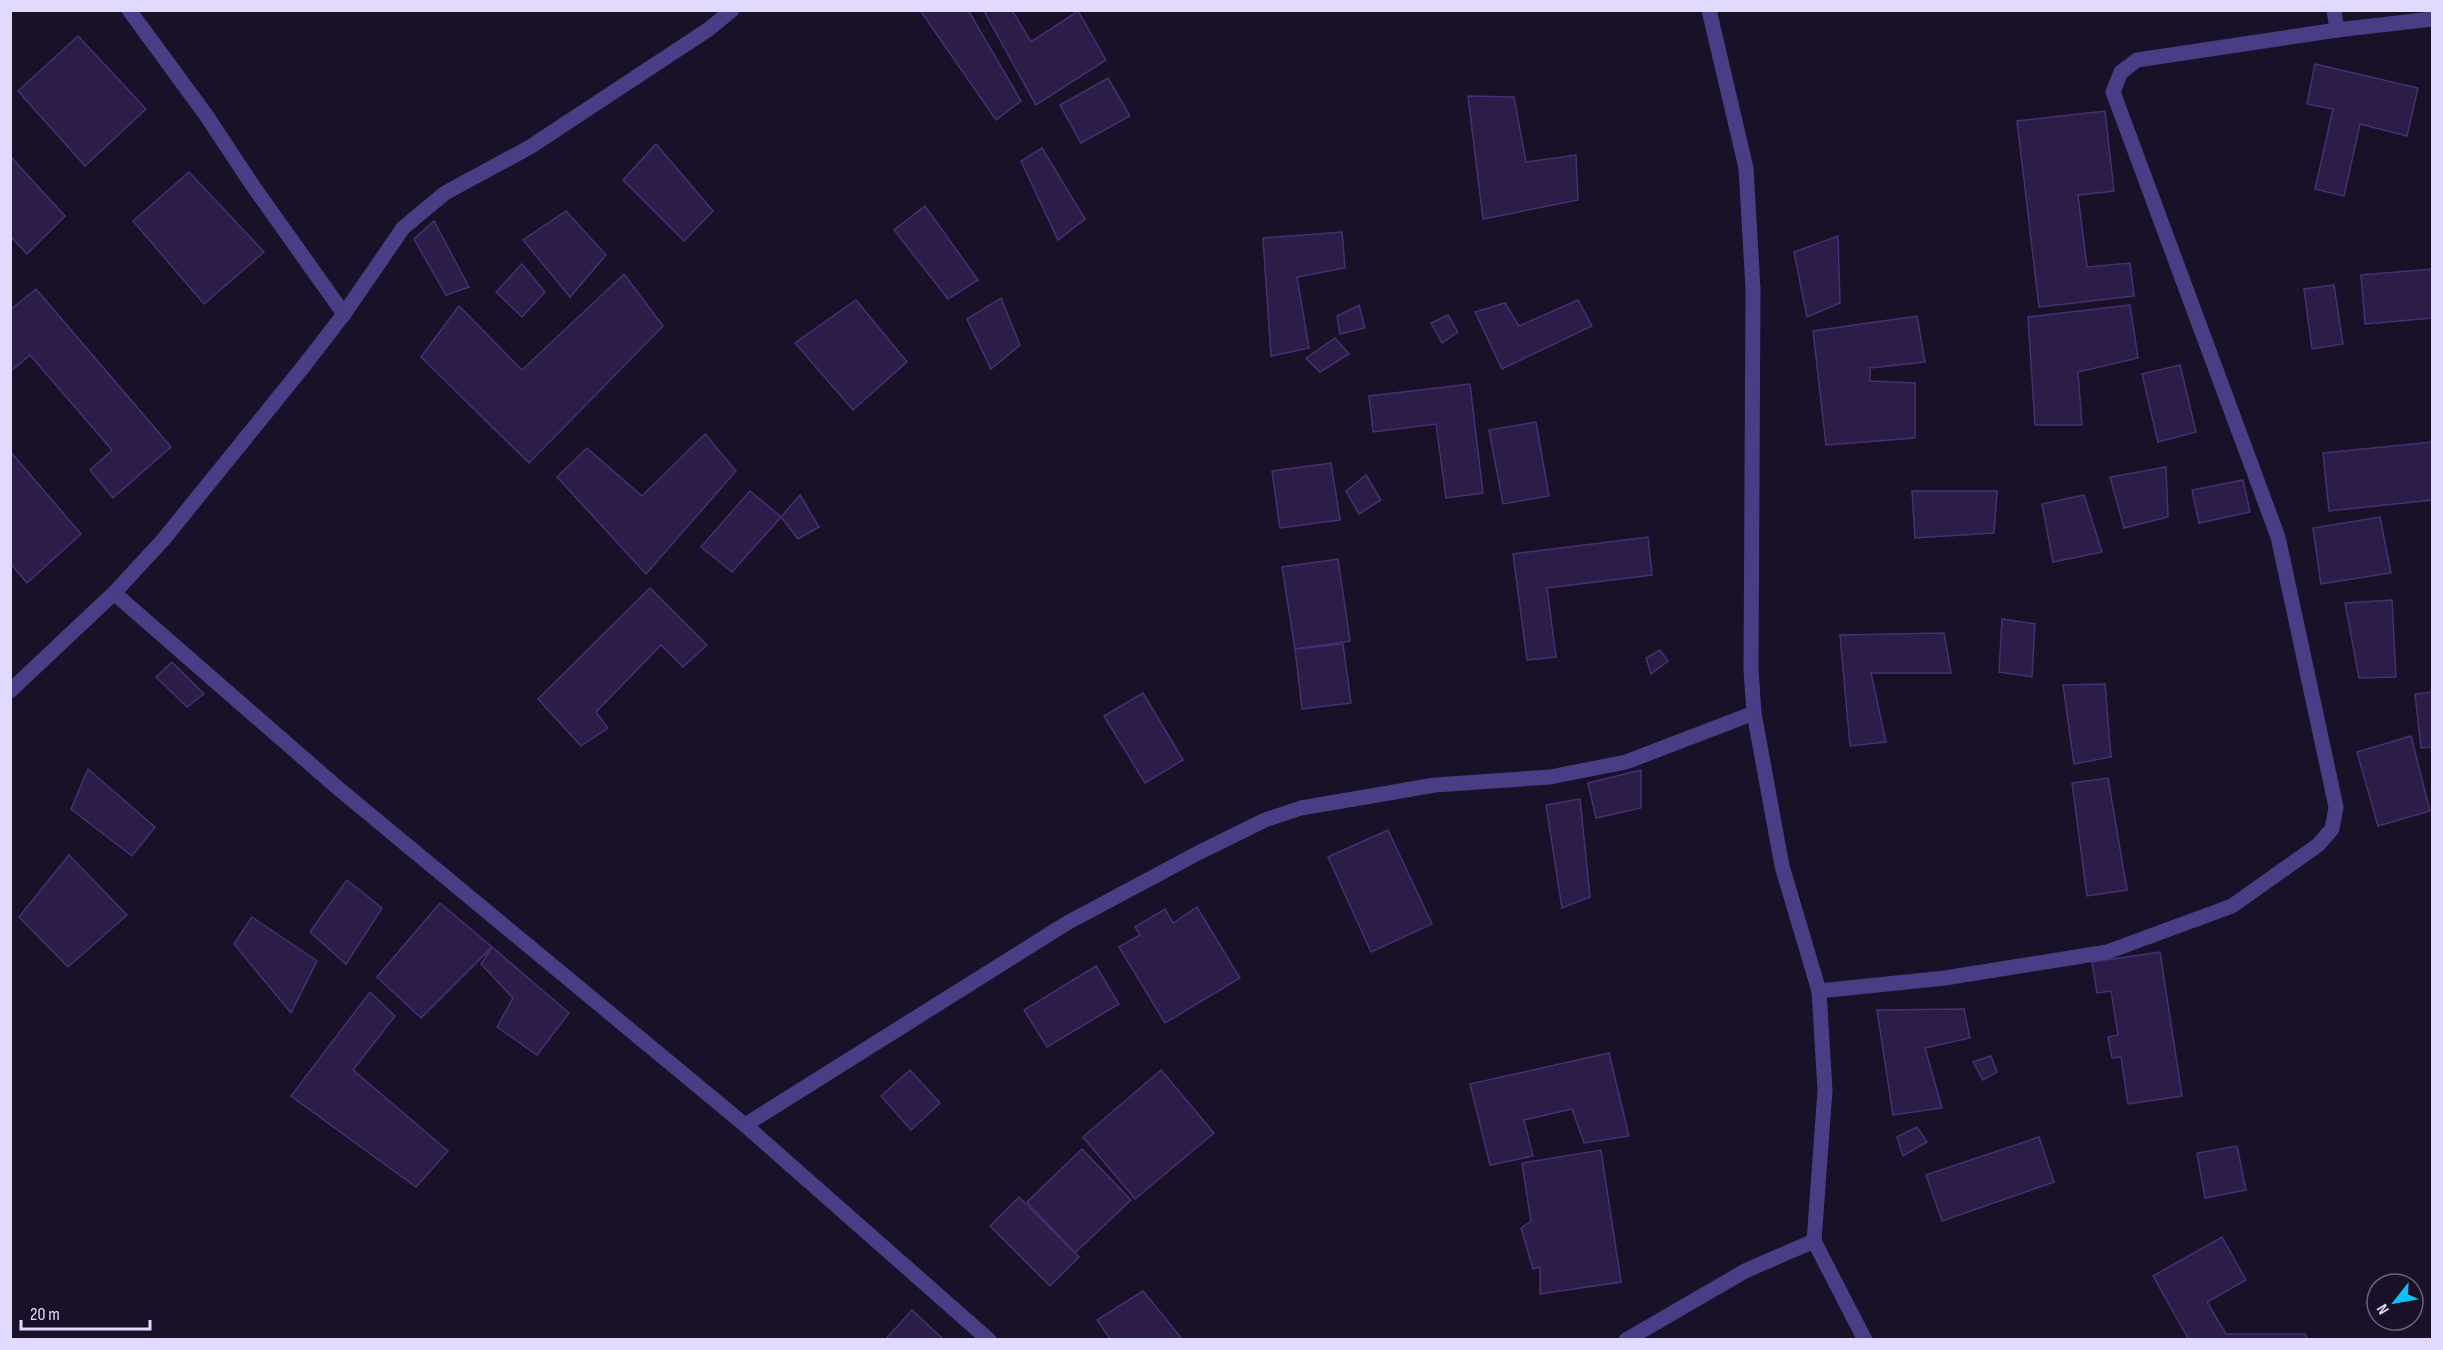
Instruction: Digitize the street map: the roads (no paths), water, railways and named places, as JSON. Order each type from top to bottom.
[{"type":"street","points":[[129,10],[206,115],[253,186],[344,314]]},
{"type":"street","points":[[10,691],[114,593],[163,540],[344,314],[403,228],[445,193],[530,147],[709,29],[732,10]]},
{"type":"street","points":[[1709,10],[1747,179],[1753,289],[1751,670],[1754,712],[1782,866],[1819,991],[1825,1090],[1814,1241],[1865,1340]]},
{"type":"street","points":[[2334,10],[2337,30]]},
{"type":"street","points":[[1819,991],[1945,978],[2107,952],[2232,906],[2318,845],[2332,829],[2336,807],[2278,537],[2113,92],[2121,72],[2137,60],[2337,30],[2433,19]]},
{"type":"street","points":[[114,593],[339,789],[745,1125],[988,1340]]},
{"type":"street","points":[[745,1125],[1067,923],[1265,820],[1301,808],[1435,785],[1550,777],[1626,762],[1754,712]]},
{"type":"street","points":[[1626,1340],[1745,1271],[1814,1241]]}]
